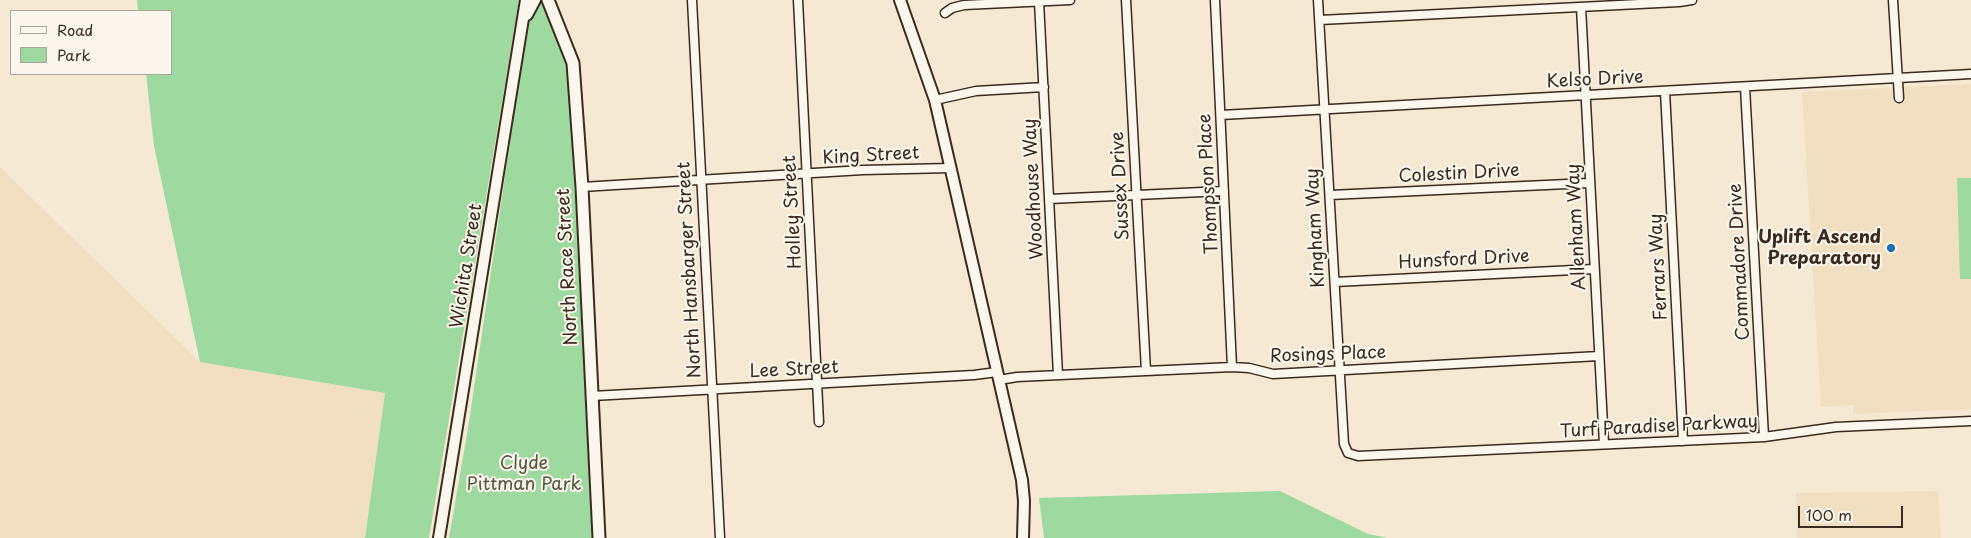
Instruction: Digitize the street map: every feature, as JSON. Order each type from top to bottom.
[{"type":"main road","name":"North Race Street","points":[[548,0],[573,63],[582,188],[599,538]]},
{"type":"street","name":"Wichita Street","points":[[439,538],[526,0]]},
{"type":"street","points":[[523,22],[535,0]]},
{"type":"street","name":"North Hansbarger Street","points":[[692,0],[720,538]]},
{"type":"street","name":"Holley Street","points":[[798,0],[819,422]]},
{"type":"street","points":[[900,0],[935,100],[951,168],[1022,480],[1024,501],[1023,538]]},
{"type":"street","points":[[945,13],[952,8],[964,5],[1070,0]]},
{"type":"street","name":"Sussex Drive","points":[[1126,0],[1146,371]]},
{"type":"street","name":"Thompson Place","points":[[1215,0],[1232,367]]},
{"type":"street","name":"Kingham Way","points":[[1318,0],[1344,444],[1348,453]]},
{"type":"street","points":[[1320,20],[1692,0]]},
{"type":"street","points":[[1893,0],[1899,98]]},
{"type":"street","name":"Woodhouse Way","points":[[1039,2],[1058,375]]},
{"type":"street","name":"Allenham Way","points":[[1581,7],[1584,95],[1604,444]]},
{"type":"street","name":"Kelso Drive","points":[[1220,115],[1971,74]]},
{"type":"street","points":[[935,100],[976,91],[1044,87]]},
{"type":"street","name":"Commadore Drive","points":[[1745,87],[1764,437]]},
{"type":"street","name":"Ferrars Way","points":[[1665,91],[1683,441]]},
{"type":"street","name":"King Street","points":[[582,188],[863,170],[951,168]]},
{"type":"street","name":"Colestin Drive","points":[[1330,195],[1589,183]]},
{"type":"street","points":[[1049,199],[1224,191]]},
{"type":"street","name":"Hunsford Drive","points":[[1334,282],[1594,269]]},
{"type":"street","name":"Rosings Place","points":[[998,376],[1017,377],[1232,367],[1249,368],[1273,374],[1599,356]]},
{"type":"street","name":"Lee Street","points":[[592,396],[964,376],[998,376]]},
{"type":"street","name":"Turf Paradise Parkway","points":[[1348,453],[1358,456],[1764,437],[1836,427],[1971,421]]},
{"type":"shaded area","name":"Uplift Ascend Preparatory","points":[[1971,84],[1971,409],[1853,414],[1853,405],[1821,407],[1802,92]]},
{"type":"shaded area","points":[[0,167],[200,362],[385,393],[365,538],[0,538]]},
{"type":"shaded area","points":[[1938,491],[1941,538],[1797,538],[1796,493]]},
{"type":"green space","points":[[137,0],[519,0],[429,538],[365,538],[385,393],[200,362],[154,146],[146,75],[172,75],[172,10],[138,10]]},
{"type":"green space","name":"Clyde Pittman Park","points":[[539,2],[544,3],[566,51],[569,70],[592,538],[449,538],[469,422],[528,19]]},
{"type":"green space","points":[[1957,178],[1971,178],[1971,279],[1960,279]]},
{"type":"green space","points":[[1280,491],[1368,534],[1388,538],[1044,538],[1039,498]]},
{"type":"place","name":"Uplift Ascend Preparatory","points":[[1891,248]]}]
